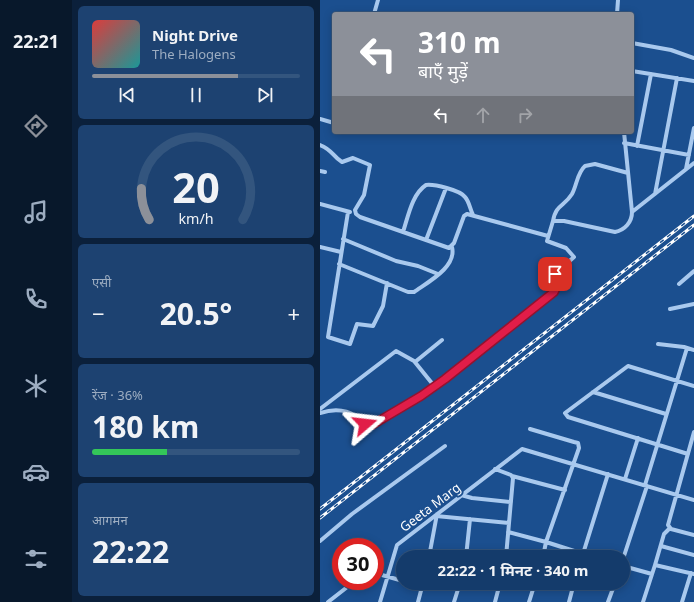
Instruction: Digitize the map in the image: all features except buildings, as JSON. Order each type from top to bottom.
[{"type":"street","points":[[375,12],[378,0]]},
{"type":"street","points":[[617,12],[618,0]]},
{"type":"street","points":[[634,43],[671,50],[694,58]]},
{"type":"street","points":[[634,71],[694,82]]},
{"type":"street","points":[[637,146],[651,74]]},
{"type":"street","points":[[655,194],[677,78]]},
{"type":"street","points":[[320,119],[332,122]]},
{"type":"street","points":[[686,169],[694,128]]},
{"type":"street","points":[[553,221],[564,221],[617,232],[628,225],[632,212],[624,134]]},
{"type":"street","points":[[624,143],[689,155]]},
{"type":"street","points":[[320,145],[330,149],[336,158],[342,162],[353,158],[370,165],[364,195],[356,208],[356,214]]},
{"type":"street","points":[[632,212],[694,163]]},
{"type":"street","points":[[320,413],[328,410],[350,413],[357,416],[365,424],[372,425],[435,386],[554,292],[556,288],[553,276],[574,257],[566,248],[548,242],[548,236],[557,208],[571,195],[579,174],[585,166],[595,164],[628,173]]},
{"type":"street","points":[[320,171],[325,172]]},
{"type":"street","points":[[403,232],[416,197],[421,188],[430,184],[446,188],[464,196],[472,215]]},
{"type":"street","points":[[426,240],[446,188]]},
{"type":"street","points":[[320,204],[356,214],[449,248],[452,247]]},
{"type":"street","points":[[348,212],[334,304],[327,335],[329,338],[350,344],[357,324],[371,326],[375,325],[384,306],[387,283]]},
{"type":"street","points":[[339,264],[408,292],[414,292],[449,265],[453,258],[452,247],[464,216],[472,215],[548,236]]},
{"type":"street","points":[[343,238],[396,261],[418,266],[438,274]]},
{"type":"street","points":[[320,248],[341,252]]},
{"type":"street","points":[[679,284],[694,271]]},
{"type":"street","points":[[670,309],[694,304]]},
{"type":"street","points":[[415,362],[442,340]]},
{"type":"street","points":[[658,344],[694,350]]},
{"type":"street","points":[[626,550],[686,348]]},
{"type":"street","points":[[320,409],[393,352],[398,351],[415,362],[435,386]]},
{"type":"street","points":[[688,454],[566,416],[566,413],[628,366],[694,386]]},
{"type":"street","points":[[593,392],[666,414]]},
{"type":"street","points":[[530,429],[578,443],[580,448],[544,550]]},
{"type":"street","points":[[670,528],[669,522],[693,441],[694,432]]},
{"type":"street","points":[[625,479],[638,438]]},
{"type":"street","points":[[320,541],[352,514],[445,446]]},
{"type":"street","name":"Geeta Marg","points":[[380,602],[398,544],[522,449],[574,464]]},
{"type":"street","points":[[574,464],[694,500]]},
{"type":"street","points":[[494,469],[512,476],[565,490]]},
{"type":"street","points":[[585,550],[608,474]]},
{"type":"street","points":[[507,550],[512,476]]},
{"type":"street","points":[[461,495],[472,498],[510,502]]},
{"type":"street","points":[[430,550],[436,515],[509,523]]},
{"type":"street","points":[[467,550],[470,519]]},
{"type":"street","points":[[670,528],[694,535]]},
{"type":"street","points":[[643,602],[664,534],[670,528]]},
{"type":"street","points":[[508,532],[546,542],[567,550]]},
{"type":"street","points":[[661,546],[694,555]]},
{"type":"street","points":[[655,565],[692,574],[682,602]]},
{"type":"street","points":[[630,568],[652,574]]},
{"type":"street","points":[[384,576],[396,579]]},
{"type":"street","points":[[328,602],[343,590]]},
{"type":"street","points":[[418,602],[421,590]]},
{"type":"street","points":[[454,602],[458,590]]},
{"type":"street","points":[[495,602],[498,590]]},
{"type":"street","points":[[529,602],[533,590]]},
{"type":"street","points":[[569,602],[572,590]]},
{"type":"street","points":[[608,602],[612,590]]},
{"type":"railway","points":[[320,509],[694,216]]},
{"type":"railway","points":[[320,518],[694,225]]},
{"type":"route","points":[[365,424],[369,426],[372,425],[428,392],[445,379],[554,292],[556,290],[553,279],[555,274]]}]
